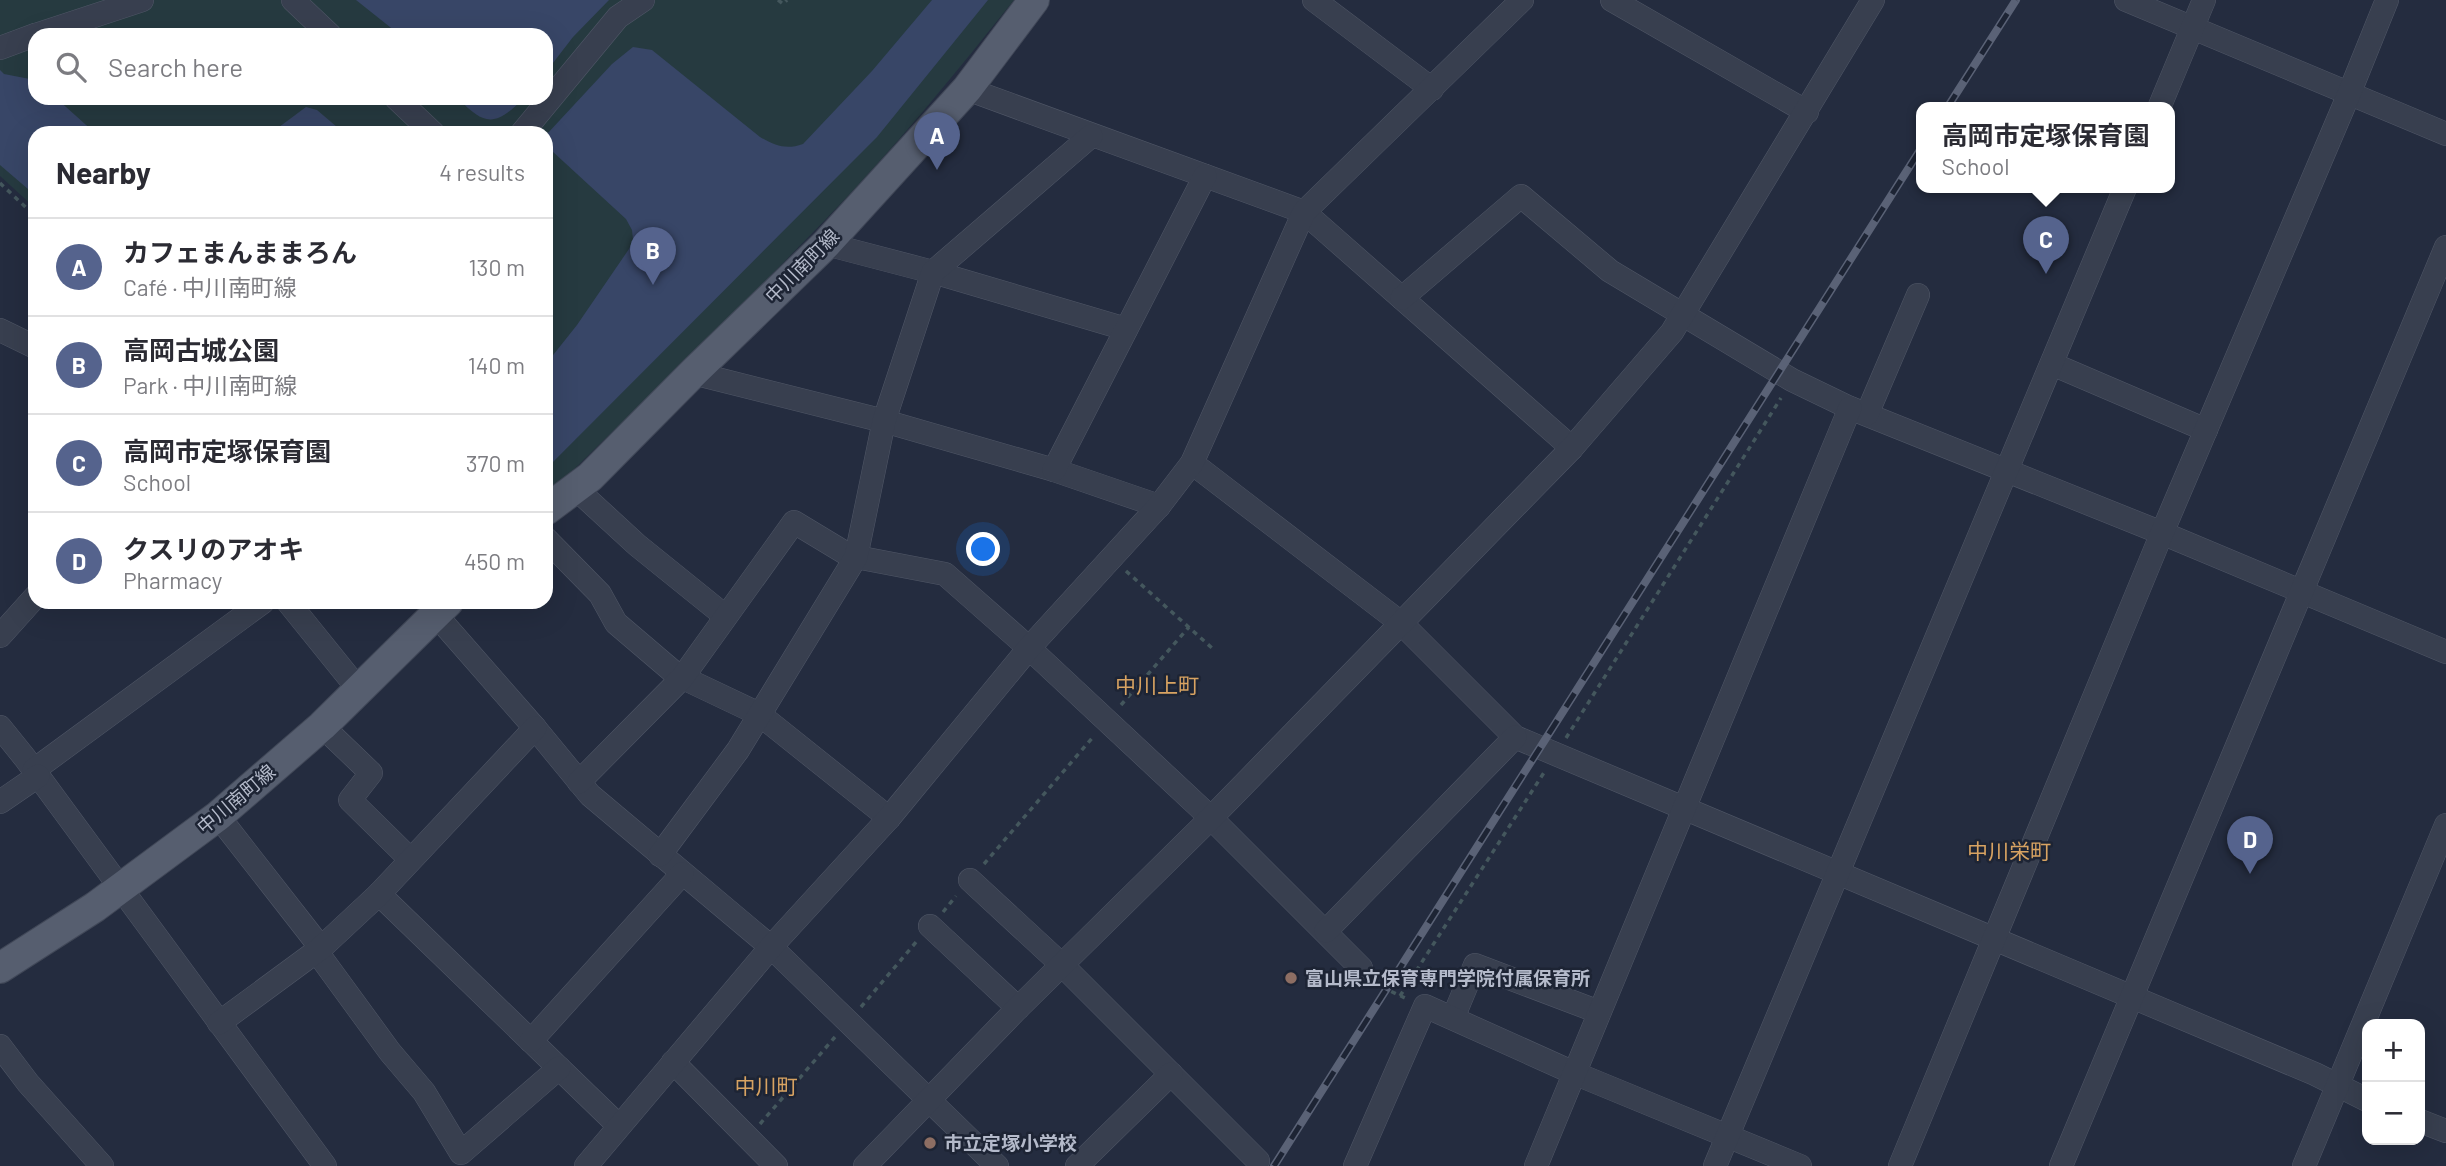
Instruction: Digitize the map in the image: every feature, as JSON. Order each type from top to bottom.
[{"type":"main road","name":"中川南町線","points":[[553,505],[590,477],[826,244],[967,89],[1034,0]]},
{"type":"main road","name":"中川南町線","points":[[0,968],[95,907],[218,816],[322,726],[441,609]]},
{"type":"street","points":[[56,28],[142,0]]},
{"type":"street","points":[[293,0],[323,28]]},
{"type":"street","points":[[553,96],[618,17],[643,0]]},
{"type":"street","points":[[1314,0],[1432,89]]},
{"type":"street","points":[[586,1166],[771,947],[889,818],[1029,648],[1159,506],[1192,463],[1304,212],[1522,0]]},
{"type":"street","points":[[1612,0],[1807,112]]},
{"type":"street","points":[[865,1166],[1572,449],[1672,332],[1873,0]]},
{"type":"street","points":[[2126,0],[2446,134]]},
{"type":"street","points":[[2161,102],[2204,0]]},
{"type":"street","points":[[1900,1166],[2386,0]]},
{"type":"street","points":[[0,48],[28,38]]},
{"type":"street","points":[[967,89],[1304,212],[1572,449]]},
{"type":"street","points":[[403,105],[426,126]]},
{"type":"street","points":[[528,126],[545,105]]},
{"type":"street","points":[[660,855],[738,750],[856,557],[884,421],[933,272],[1091,135]]},
{"type":"street","points":[[1054,470],[1205,176]]},
{"type":"street","points":[[1715,1166],[2123,193]]},
{"type":"street","points":[[1402,298],[1521,196],[1611,271],[1792,380],[1858,411],[2007,473],[2162,533],[2446,652]]},
{"type":"street","points":[[826,244],[933,272],[1126,329]]},
{"type":"street","points":[[2061,1166],[2446,247]]},
{"type":"street","points":[[1536,1166],[1683,808],[1858,411],[1918,295]]},
{"type":"street","points":[[0,330],[28,344]]},
{"type":"street","points":[[2052,364],[2206,430]]},
{"type":"street","points":[[693,373],[884,421],[1054,470],[1159,506]]},
{"type":"street","points":[[1192,463],[1401,623],[1515,737],[2362,1097]]},
{"type":"street","points":[[575,488],[637,545],[725,616]]},
{"type":"street","points":[[579,782],[682,678],[794,522],[856,557],[945,574],[1029,648],[1211,818],[1362,968]]},
{"type":"street","points":[[553,546],[600,594],[616,623],[682,678],[760,714],[889,818]]},
{"type":"street","points":[[0,636],[28,605]]},
{"type":"street","points":[[0,802],[254,609]]},
{"type":"street","points":[[294,609],[359,690]]},
{"type":"street","points":[[443,609],[590,795],[771,947],[997,1166]]},
{"type":"street","points":[[322,726],[371,772],[350,800],[410,859]]},
{"type":"street","points":[[0,727],[325,1166]]},
{"type":"street","points":[[219,1023],[319,950],[379,894],[535,728]]},
{"type":"street","points":[[1326,931],[1515,737]]},
{"type":"street","points":[[218,816],[319,950],[390,1052],[424,1092],[459,1160],[559,1068]]},
{"type":"street","points":[[2304,1166],[2446,825]]},
{"type":"street","points":[[531,1041],[682,874]]},
{"type":"street","points":[[971,880],[1062,965],[1258,1161]]},
{"type":"street","points":[[379,894],[620,1126]]},
{"type":"street","points":[[930,926],[1018,1008]]},
{"type":"street","points":[[1453,1018],[1475,965],[1599,1012]]},
{"type":"street","points":[[1355,1166],[1425,1006],[1574,1073],[1800,1166]]},
{"type":"street","points":[[0,1046],[28,1083],[102,1166]]},
{"type":"street","points":[[673,1062],[776,1166]]},
{"type":"street","points":[[1077,1166],[1171,1074]]},
{"type":"street","points":[[2425,1123],[2446,1132]]},
{"type":"path","points":[[778,0],[783,4],[787,0]]},
{"type":"path","points":[[0,183],[28,209]]},
{"type":"path","points":[[1400,996],[1792,380]]},
{"type":"path","points":[[1111,558],[1212,648]]},
{"type":"path","points":[[1362,968],[1386,989],[1425,1006]]},
{"type":"shaded area","points":[[0,0],[1014,0],[946,84],[852,192],[728,318],[562,481],[553,487],[553,126],[28,126],[28,202],[0,176]]},
{"type":"water","points":[[356,0],[609,0],[573,37],[553,63],[553,28],[391,28]]},
{"type":"water","points":[[932,0],[988,0],[877,137],[553,462],[553,355],[577,325],[633,240],[632,230],[626,219],[553,152],[553,128],[612,64],[633,47],[652,50],[760,137],[781,146],[803,144],[872,71]]},
{"type":"water","points":[[0,70],[4,74],[28,79],[28,105],[64,105],[87,126],[28,126],[28,189],[0,165]]},
{"type":"water","points":[[465,105],[516,105],[506,114],[491,119],[483,118]]},
{"type":"water","points":[[306,107],[317,110],[336,126],[280,126]]},
{"type":"railway","points":[[1951,102],[2016,0]]},
{"type":"railway","points":[[1274,1166],[1916,156]]},
{"type":"place","name":"カフェまんままろん","points":[[937,170]]},
{"type":"place","name":"高岡市定塚保育園","points":[[2046,274]]},
{"type":"place","name":"高岡古城公園","points":[[653,285]]},
{"type":"place","name":"クスリのアオキ","points":[[2250,874]]},
{"type":"place","name":"富山県立保育専門学院付属保育所","points":[[1291,978]]},
{"type":"place","name":"市立定塚小学校","points":[[930,1143]]},
{"type":"district","name":"中川上町","points":[[1157,686]]},
{"type":"district","name":"中川栄町","points":[[2009,852]]},
{"type":"district","name":"中川町","points":[[766,1087]]}]
